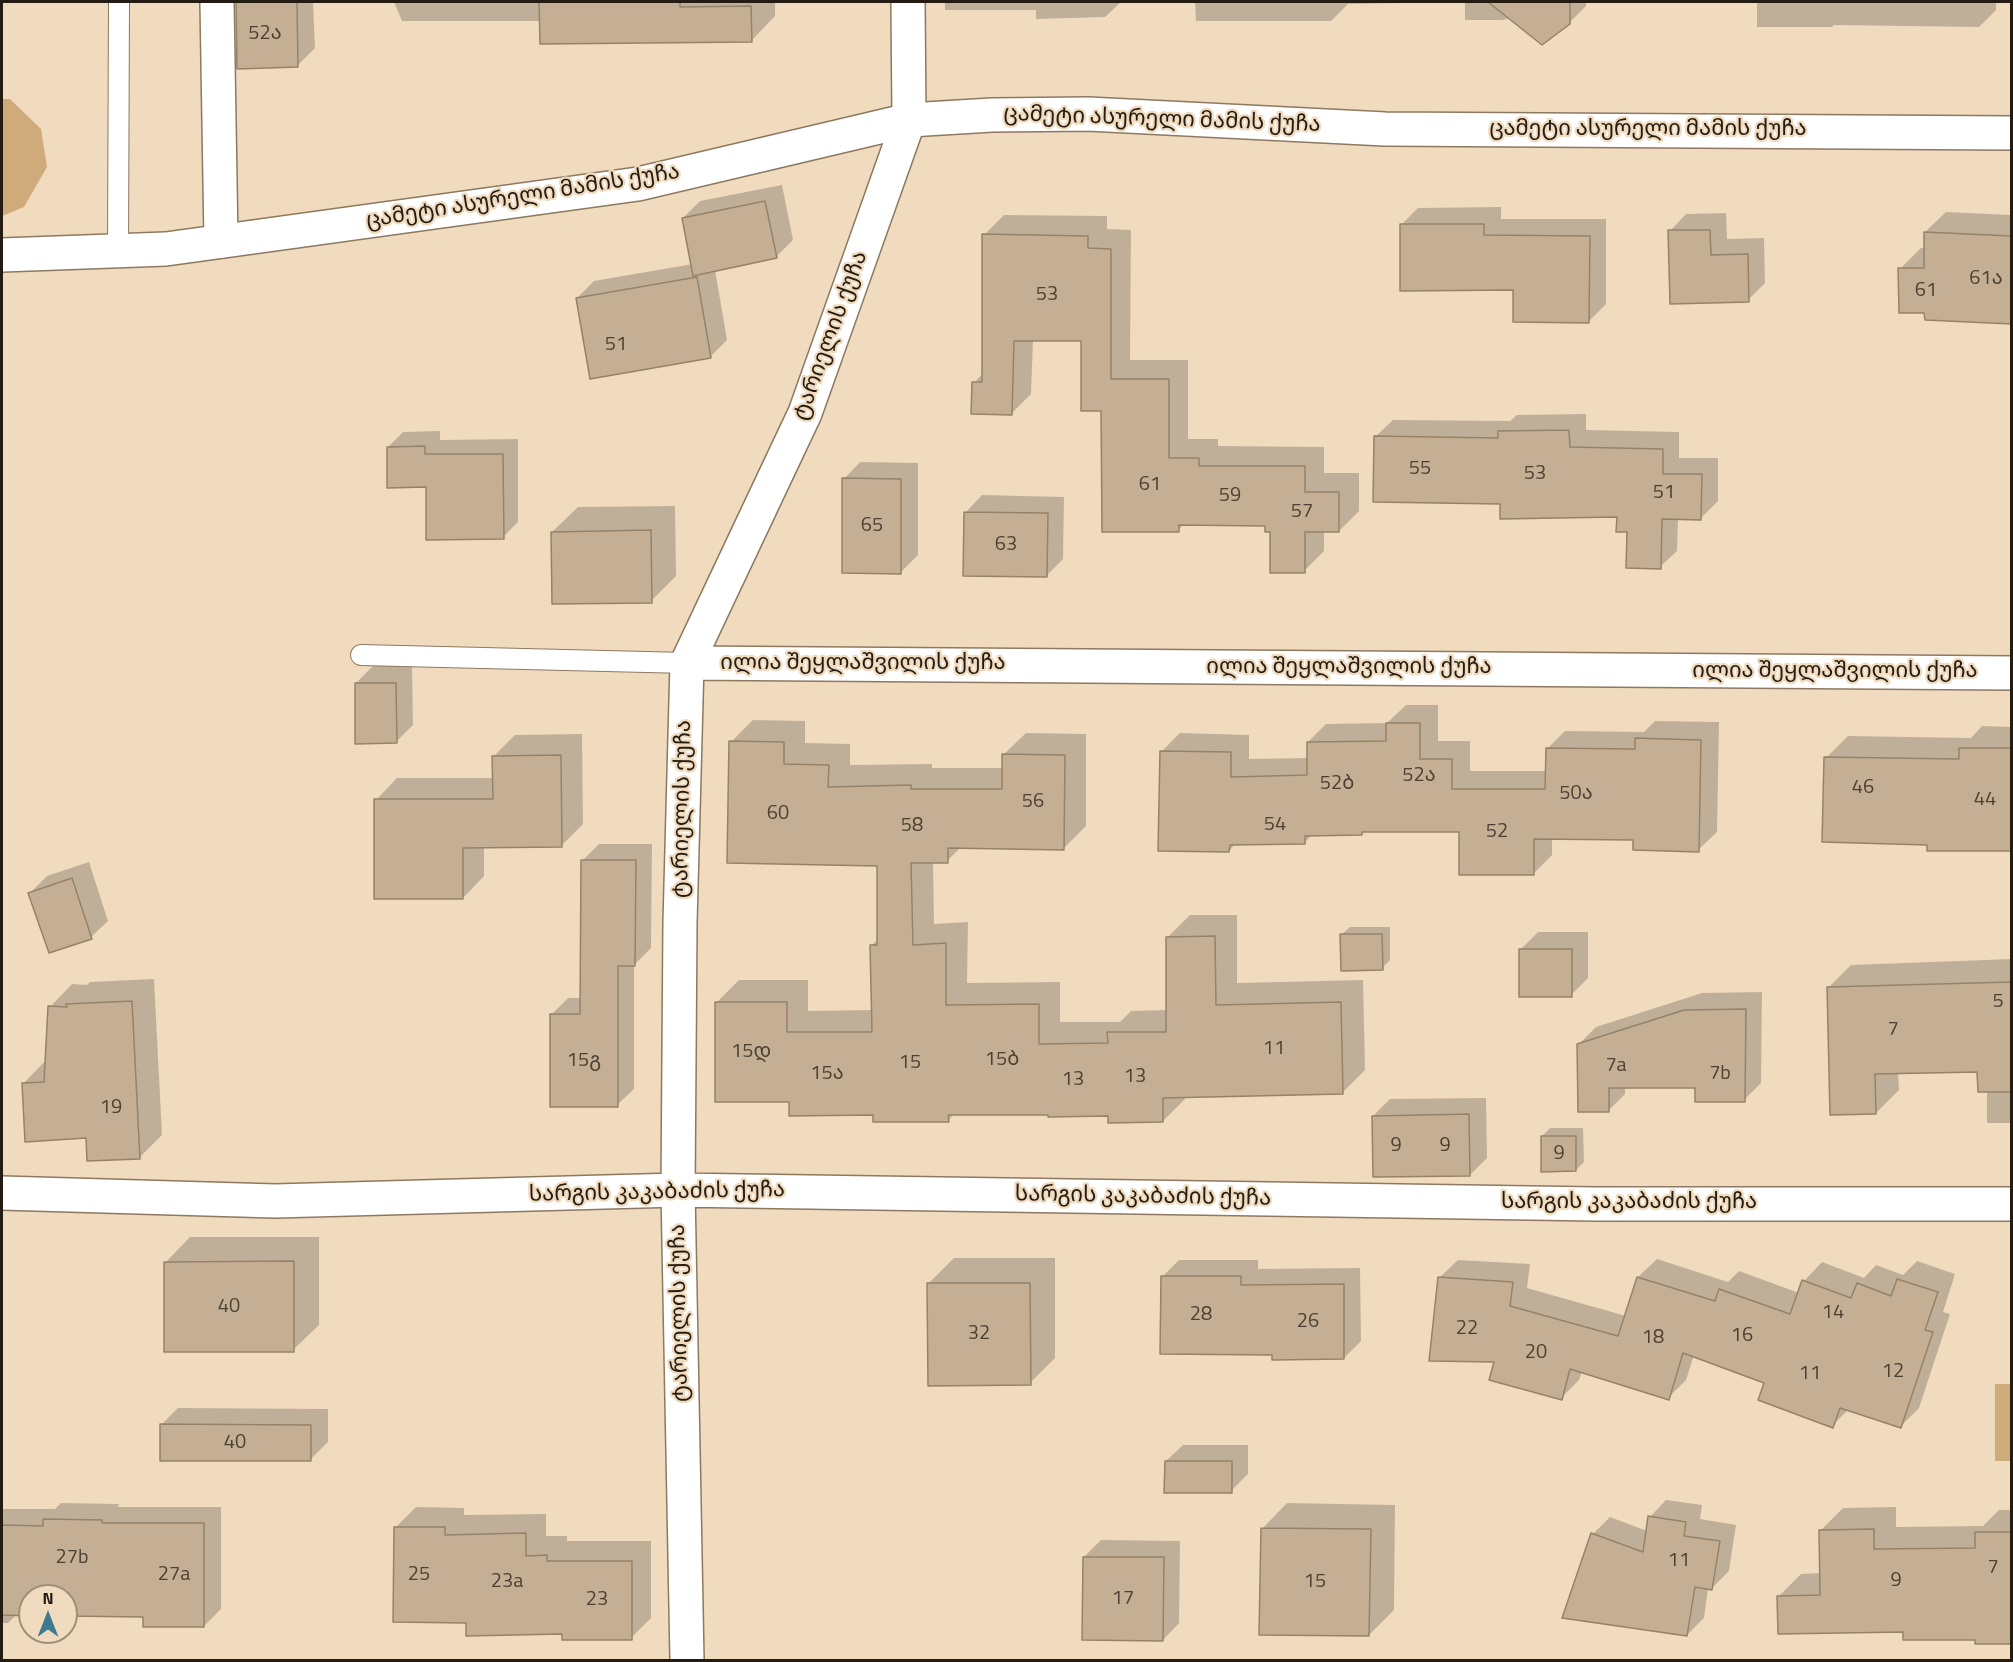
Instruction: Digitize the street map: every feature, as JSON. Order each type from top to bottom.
[{"type":"street","points":[[217,2],[221,241]]},
{"type":"street","name":"ტარიელის ქუჩა","points":[[687,1660],[678,1190],[680,923],[687,663],[805,413],[909,120],[909,2]]},
{"type":"street","name":"ცამეტი ასურელი მამის ქუჩა","points":[[2,255],[166,249],[639,184],[909,120],[992,115],[1088,114],[1385,129],[2012,133]]},
{"type":"street","name":"ილია შეყლაშვილის ქუჩა","points":[[687,663],[2012,673]]},
{"type":"street","name":"სარგის კაკაბაძის ქუჩა","points":[[2,1193],[275,1201],[678,1190],[1596,1204],[2012,1204]]},
{"type":"lane","points":[[118,2],[118,250]]},
{"type":"lane","points":[[361,655],[687,663]]},
{"type":"shaded area","points":[[2,99],[10,99],[41,129],[47,167],[24,207],[2,216]]},
{"type":"shaded area","points":[[1995,1384],[2011,1384],[2011,1461],[1995,1461]]},
{"type":"building","points":[[236,2],[297,2],[298,67],[237,69]]},
{"type":"building","points":[[539,2],[680,2],[680,7],[751,6],[752,42],[540,44]]},
{"type":"building","points":[[1488,2],[1570,2],[1570,24],[1542,45]]},
{"type":"building","points":[[765,201],[777,258],[693,276],[682,218]]},
{"type":"building","points":[[1400,224],[1484,224],[1484,235],[1590,236],[1589,323],[1513,322],[1513,290],[1400,291]]},
{"type":"building","points":[[1668,230],[1710,230],[1711,255],[1748,254],[1749,302],[1670,304]]},
{"type":"building","points":[[1924,232],[2012,236],[2012,324],[1925,320],[1924,313],[1899,313],[1898,268],[1924,268]]},
{"type":"building","points":[[982,234],[1088,236],[1088,248],[1111,249],[1111,379],[1169,379],[1169,458],[1199,458],[1199,466],[1305,466],[1305,492],[1339,492],[1339,532],[1305,532],[1305,573],[1270,573],[1270,532],[1265,532],[1265,526],[1179,525],[1179,532],[1102,532],[1101,411],[1081,411],[1081,341],[1014,341],[1012,415],[971,414],[972,382],[982,382]]},
{"type":"building","points":[[697,277],[711,358],[590,379],[576,298]]},
{"type":"building","points":[[1569,430],[1570,447],[1663,449],[1663,474],[1702,474],[1701,520],[1662,519],[1661,569],[1626,568],[1627,532],[1616,532],[1617,517],[1500,519],[1500,504],[1373,502],[1374,436],[1498,438],[1498,431]]},
{"type":"building","points":[[425,446],[425,454],[503,454],[504,539],[426,540],[426,487],[387,488],[387,447]]},
{"type":"building","points":[[842,478],[901,479],[901,574],[842,573]]},
{"type":"building","points":[[964,512],[1048,513],[1047,577],[963,576]]},
{"type":"building","points":[[651,530],[652,603],[552,604],[551,532]]},
{"type":"building","points":[[355,683],[396,683],[397,743],[355,744]]},
{"type":"building","points":[[1386,723],[1420,723],[1420,759],[1452,759],[1452,789],[1545,789],[1546,748],[1635,749],[1635,738],[1701,740],[1699,852],[1633,850],[1633,840],[1534,839],[1534,875],[1459,875],[1459,832],[1362,832],[1362,835],[1305,836],[1305,844],[1230,845],[1229,852],[1158,851],[1160,751],[1231,752],[1231,777],[1307,775],[1307,742],[1386,741]]},
{"type":"building","points":[[729,741],[784,742],[784,764],[829,765],[828,787],[911,785],[911,789],[1002,789],[1002,754],[1065,755],[1064,850],[948,848],[948,863],[911,863],[913,945],[946,943],[946,1005],[1039,1004],[1039,1044],[1108,1043],[1107,1032],[1166,1032],[1166,937],[1215,936],[1216,1005],[1341,1002],[1343,1094],[1163,1098],[1163,1122],[1108,1123],[1108,1116],[1048,1117],[1048,1115],[948,1115],[949,1122],[873,1122],[873,1115],[789,1116],[789,1102],[715,1102],[715,1002],[787,1002],[787,1032],[872,1032],[870,945],[877,945],[877,866],[727,863]]},
{"type":"building","points":[[1959,748],[2012,748],[2012,851],[1927,851],[1927,845],[1822,842],[1824,757],[1959,759]]},
{"type":"building","points":[[561,755],[562,847],[463,848],[463,899],[374,899],[374,799],[493,799],[492,756]]},
{"type":"building","points":[[581,860],[636,860],[635,966],[618,966],[618,1107],[550,1107],[550,1014],[580,1014]]},
{"type":"building","points":[[72,878],[92,939],[49,953],[28,893]]},
{"type":"building","points":[[1340,934],[1382,934],[1383,970],[1341,971]]},
{"type":"building","points":[[1519,949],[1572,949],[1572,997],[1519,997]]},
{"type":"building","points":[[2012,982],[2012,1092],[1978,1092],[1977,1072],[1875,1074],[1876,1114],[1830,1115],[1827,987]]},
{"type":"building","points":[[132,1001],[140,1159],[87,1161],[86,1138],[25,1142],[22,1083],[44,1082],[48,1006],[67,1007],[66,1004]]},
{"type":"building","points":[[1746,1009],[1745,1102],[1695,1102],[1695,1088],[1609,1088],[1609,1112],[1578,1112],[1577,1044],[1684,1010]]},
{"type":"building","points":[[1469,1114],[1470,1176],[1373,1177],[1372,1116]]},
{"type":"building","points":[[1541,1136],[1576,1136],[1576,1171],[1541,1172]]},
{"type":"building","points":[[294,1261],[294,1352],[164,1352],[164,1262]]},
{"type":"building","points":[[1161,1276],[1241,1276],[1241,1285],[1344,1284],[1344,1359],[1272,1360],[1272,1355],[1160,1354]]},
{"type":"building","points":[[1438,1277],[1513,1282],[1510,1306],[1618,1336],[1637,1277],[1715,1301],[1719,1289],[1790,1314],[1802,1280],[1851,1298],[1857,1283],[1891,1296],[1897,1279],[1938,1292],[1925,1330],[1933,1332],[1901,1428],[1840,1408],[1833,1428],[1758,1400],[1764,1383],[1683,1353],[1669,1400],[1570,1369],[1562,1400],[1489,1380],[1494,1362],[1429,1361]]},
{"type":"building","points":[[927,1283],[1030,1283],[1031,1385],[928,1386]]},
{"type":"building","points":[[160,1424],[311,1425],[311,1461],[160,1461]]},
{"type":"building","points":[[1165,1461],[1232,1461],[1232,1493],[1164,1493]]},
{"type":"building","points":[[1648,1516],[1686,1522],[1684,1536],[1720,1541],[1712,1590],[1695,1587],[1687,1636],[1562,1618],[1591,1533],[1643,1552]]},
{"type":"building","points":[[43,1519],[102,1520],[102,1523],[204,1523],[204,1627],[143,1627],[143,1617],[78,1616],[78,1584],[18,1584],[18,1616],[2,1615],[2,1525],[43,1526]]},
{"type":"building","points":[[394,1527],[445,1527],[445,1535],[526,1533],[526,1556],[547,1555],[547,1561],[632,1561],[632,1640],[562,1640],[562,1634],[466,1636],[466,1623],[393,1622]]},
{"type":"building","points":[[1261,1528],[1371,1529],[1369,1636],[1259,1635]]},
{"type":"building","points":[[1874,1529],[1874,1549],[1975,1548],[1975,1532],[2012,1532],[2011,1644],[1975,1644],[1975,1640],[1903,1640],[1903,1632],[1778,1634],[1777,1596],[1820,1595],[1819,1530]]},
{"type":"building","points":[[1083,1557],[1164,1557],[1163,1641],[1082,1640]]}]
